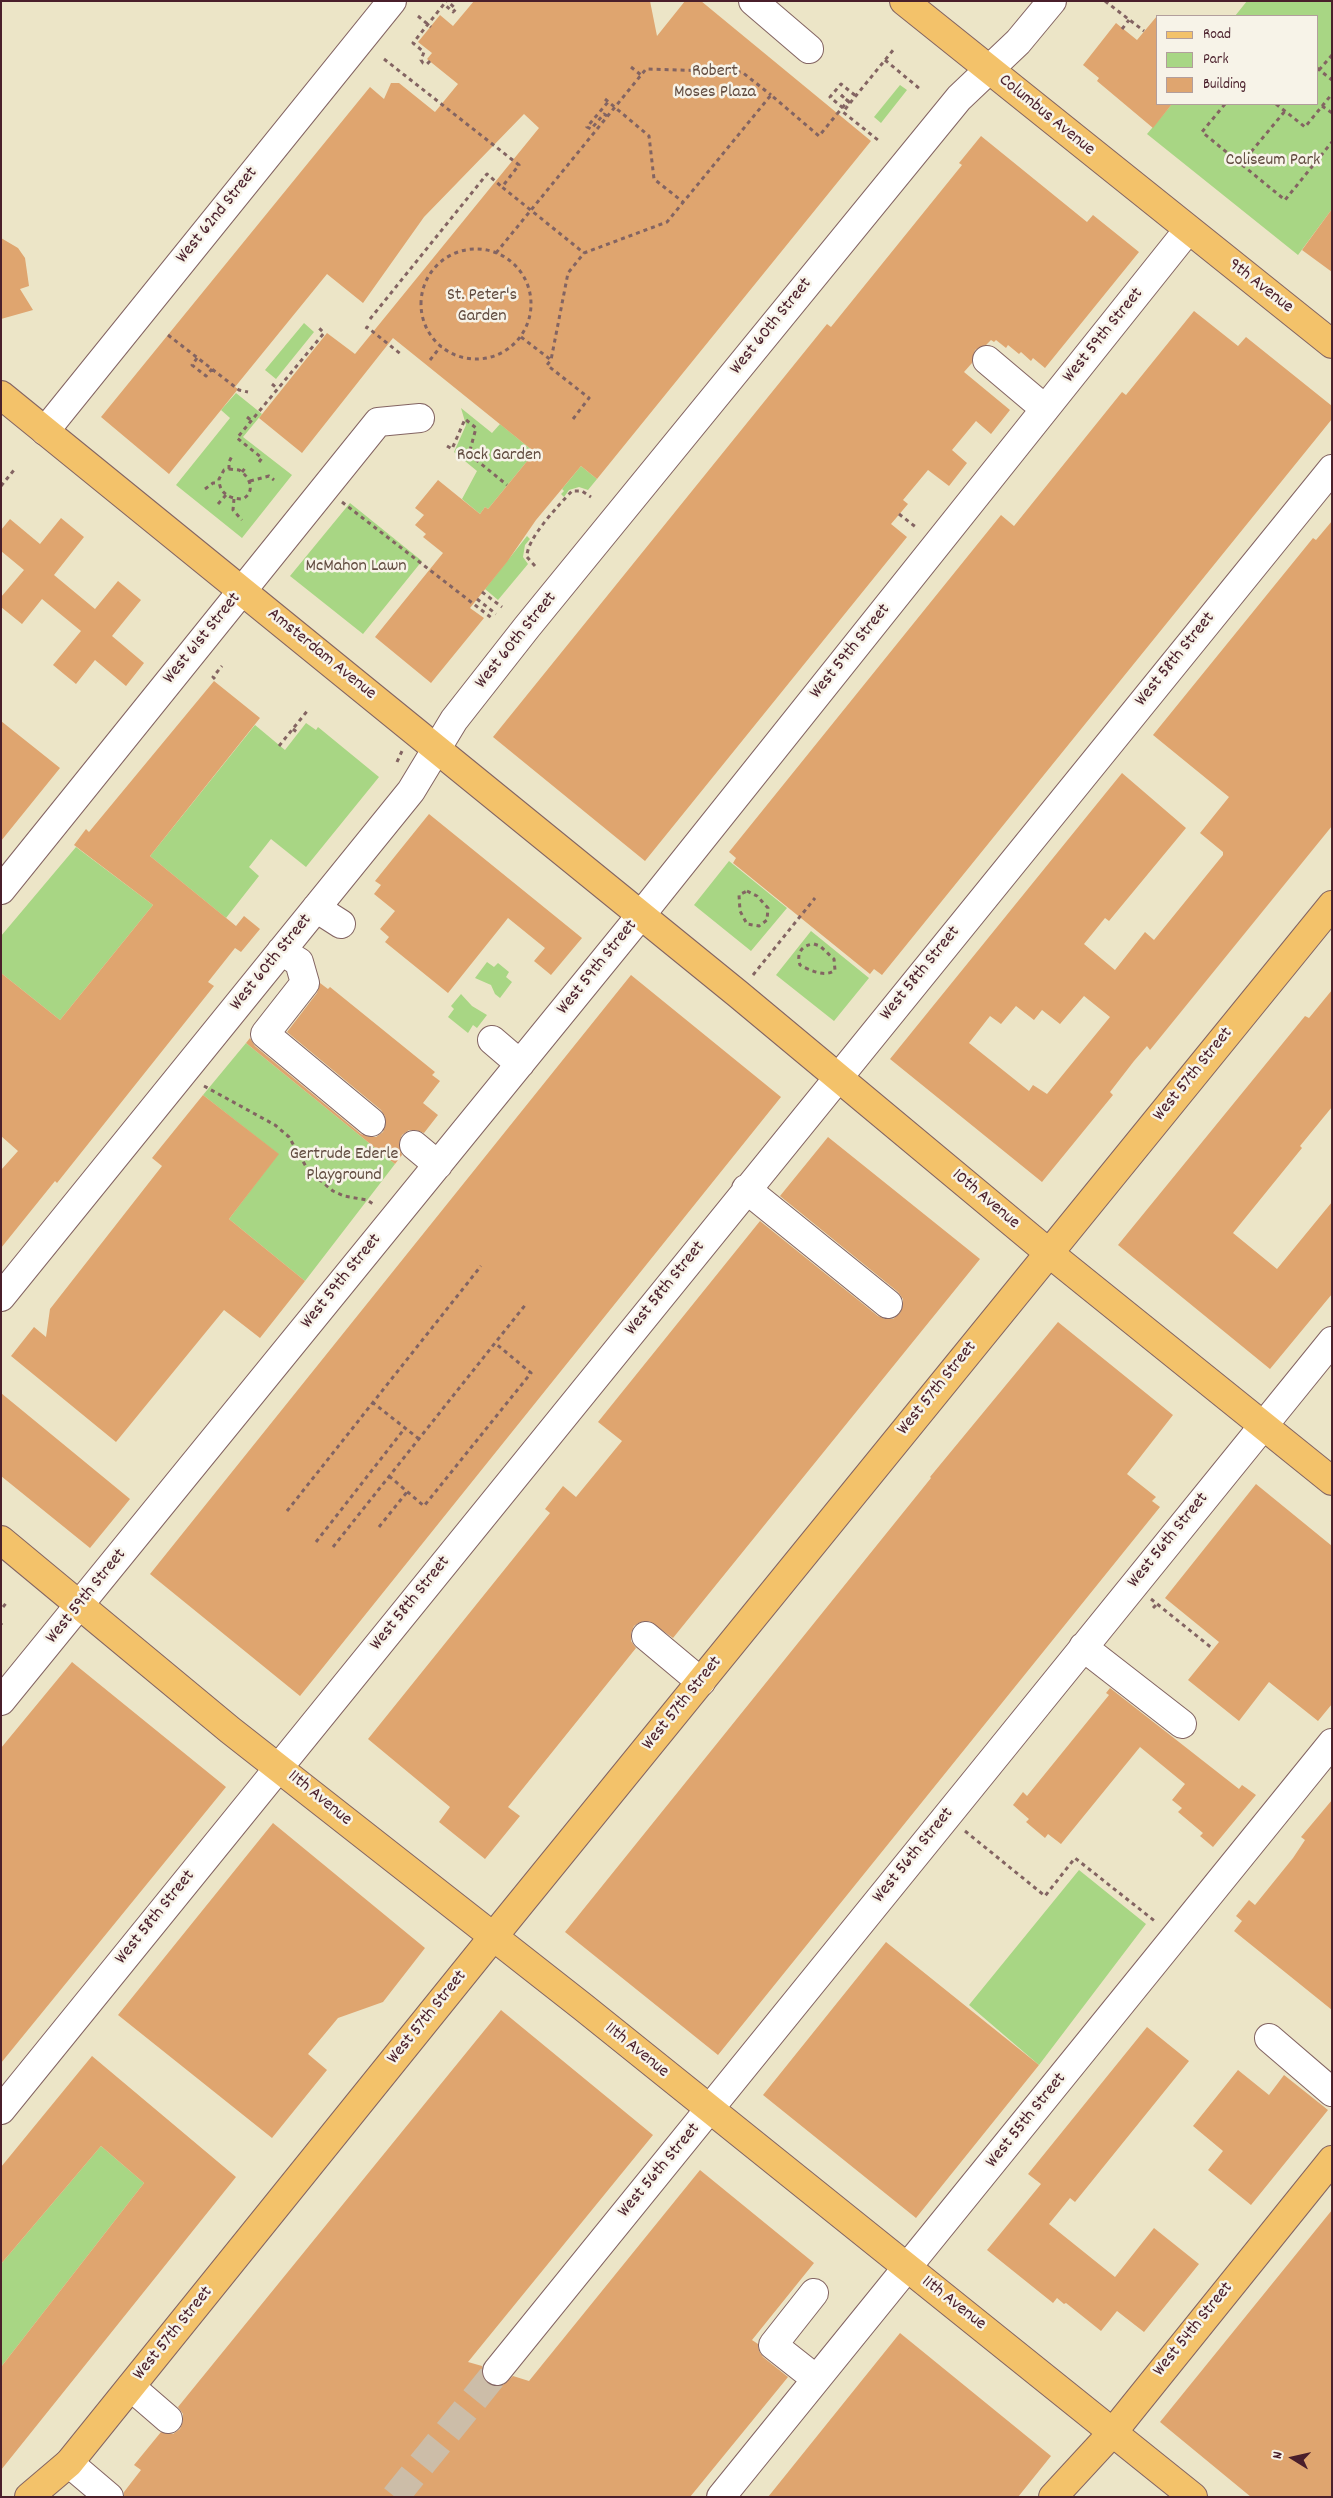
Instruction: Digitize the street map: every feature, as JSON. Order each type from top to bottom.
[{"type":"main road","name":"Columbus Avenue","points":[[904,1],[1188,230]]},
{"type":"main road","name":"9th Avenue","points":[[1188,230],[1332,344]]},
{"type":"main road","name":"Amsterdam Avenue","points":[[1,395],[641,915]]},
{"type":"main road","name":"West 57th Street","points":[[29,2497],[69,2463],[131,2388],[493,1938],[1332,905]]},
{"type":"main road","name":"10th Avenue","points":[[641,915],[1049,1253],[1332,1481]]},
{"type":"main road","name":"11th Avenue","points":[[1,1540],[192,1699],[583,2007],[710,2111],[1193,2497]]},
{"type":"main road","name":"West 54th Street","points":[[1053,2497],[1113,2432],[1332,2160]]},
{"type":"main road","points":[[52,2497],[69,2463]]},
{"type":"street","name":"West 62nd Street","points":[[45,431],[392,1]]},
{"type":"street","points":[[753,1],[809,49]]},
{"type":"street","name":"West 60th Street","points":[[1,1297],[411,790],[454,720],[590,550],[959,98],[1018,42],[1052,1]]},
{"type":"street","name":"West 59th Street","points":[[1,1701],[641,915],[1188,230]]},
{"type":"street","points":[[987,360],[1045,409]]},
{"type":"street","name":"West 61st Street","points":[[1,890],[378,422],[420,418]]},
{"type":"street","name":"West 58th Street","points":[[1,2110],[837,1076],[1332,469]]},
{"type":"street","points":[[316,908],[341,924]]},
{"type":"street","points":[[281,951],[299,962],[304,982],[265,1034],[372,1122]]},
{"type":"street","points":[[492,1040],[520,1064]]},
{"type":"street","points":[[414,1145],[438,1165]]},
{"type":"street","points":[[746,1189],[888,1304]]},
{"type":"street","name":"West 56th Street","points":[[497,2371],[710,2111],[1332,1340]]},
{"type":"street","points":[[646,1636],[701,1682]]},
{"type":"street","points":[[1083,1647],[1182,1724]]},
{"type":"street","name":"West 55th Street","points":[[721,2497],[1332,1743]]},
{"type":"street","points":[[1270,2038],[1332,2092]]},
{"type":"street","points":[[814,2293],[773,2345],[816,2379]]},
{"type":"street","points":[[131,2388],[168,2419]]},
{"type":"street","points":[[69,2463],[109,2497]]},
{"type":"path","points":[[430,61],[425,64],[422,62],[424,52],[413,43],[444,4],[453,12],[456,9],[447,1]]},
{"type":"path","points":[[1105,1],[1144,31]]},
{"type":"path","points":[[418,16],[429,25]]},
{"type":"path","points":[[1122,29],[1129,20]]},
{"type":"path","points":[[878,140],[843,112],[894,49]]},
{"type":"path","points":[[1332,55],[1318,69],[1332,80]]},
{"type":"path","points":[[384,59],[519,165],[502,187]]},
{"type":"path","points":[[885,60],[920,89]]},
{"type":"path","points":[[631,67],[641,75]]},
{"type":"path","points":[[496,253],[646,69],[742,72],[819,136],[848,101],[841,95],[850,102]]},
{"type":"path","points":[[843,108],[830,97],[841,84],[856,96]]},
{"type":"path","points":[[1277,105],[1304,127],[1332,94]]},
{"type":"path","points":[[572,419],[589,398],[547,365],[550,360],[568,273],[584,253],[666,222],[771,96]]},
{"type":"path","points":[[607,116],[604,114],[591,130],[587,127],[607,100],[649,136],[654,179],[683,202]]},
{"type":"path","points":[[1224,105],[1202,132],[1286,200],[1332,142]]},
{"type":"path","points":[[1322,106],[1332,113]]},
{"type":"path","points":[[1241,164],[1285,111]]},
{"type":"path","points":[[848,122],[851,118]]},
{"type":"path","points":[[370,319],[487,174],[584,253]]},
{"type":"path","points":[[474,249],[496,253],[514,264],[528,286],[531,312],[520,337],[508,349],[484,358],[466,358],[441,346],[431,334],[423,318],[423,291],[430,275],[442,262],[457,253],[474,249]]},
{"type":"path","points":[[259,462],[262,458],[237,438],[278,389],[284,385],[324,333],[318,327]]},
{"type":"path","points":[[366,329],[368,327],[402,355]]},
{"type":"path","points":[[168,335],[239,390],[248,392]]},
{"type":"path","points":[[520,337],[550,360]]},
{"type":"path","points":[[430,360],[441,346]]},
{"type":"path","points":[[197,358],[192,365],[206,376],[212,369]]},
{"type":"path","points":[[272,384],[278,389]]},
{"type":"path","points":[[247,416],[252,421]]},
{"type":"path","points":[[447,446],[452,449],[465,419],[476,428],[468,454],[507,485]]},
{"type":"path","points":[[229,469],[229,462],[234,454]]},
{"type":"path","points":[[242,472],[246,467]]},
{"type":"path","points":[[229,469],[242,472],[250,482],[251,489],[248,496],[243,499],[234,499],[226,495],[219,484],[221,473],[229,469]]},
{"type":"path","points":[[1,486],[14,470]]},
{"type":"path","points":[[250,482],[263,476],[269,476],[274,480]]},
{"type":"path","points":[[205,489],[213,483],[219,484]]},
{"type":"path","points":[[535,566],[527,557],[527,548],[547,520],[572,491],[582,491],[591,496]]},
{"type":"path","points":[[218,504],[226,495]]},
{"type":"path","points":[[234,499],[233,510],[242,520]]},
{"type":"path","points":[[342,502],[493,619]]},
{"type":"path","points":[[899,514],[917,528]]},
{"type":"path","points":[[482,592],[502,607]]},
{"type":"path","points":[[478,599],[496,614]]},
{"type":"path","points":[[215,679],[213,677],[222,666]]},
{"type":"path","points":[[280,746],[308,710]]},
{"type":"path","points":[[293,729],[298,733]]},
{"type":"path","points":[[741,892],[752,893],[764,903],[768,908],[767,920],[759,926],[747,924],[740,911],[738,900],[741,892]]},
{"type":"path","points":[[738,994],[815,898]]},
{"type":"path","points":[[808,945],[820,946],[834,959],[835,970],[827,974],[805,968],[798,961],[799,952],[808,945]]},
{"type":"path","points":[[201,1084],[275,1125],[289,1137],[308,1170],[333,1190],[353,1199],[367,1200],[373,1204]]},
{"type":"path","points":[[286,1511],[481,1266]]},
{"type":"path","points":[[333,1547],[526,1304]]},
{"type":"path","points":[[389,1476],[424,1506],[532,1373],[495,1343]]},
{"type":"path","points":[[372,1402],[419,1439]]},
{"type":"path","points":[[316,1542],[405,1428]]},
{"type":"path","points":[[379,1527],[407,1492]]},
{"type":"path","points":[[2,1607],[7,1602]]},
{"type":"path","points":[[1153,1608],[1158,1605],[1213,1649]]},
{"type":"path","points":[[965,1830],[1045,1896],[1075,1858],[1158,1924]]},
{"type":"green space","name":"Coliseum Park","points":[[1247,1],[1332,1],[1332,209],[1298,255],[1147,134],[1171,105],[1318,105],[1318,15],[1236,15]]},
{"type":"green space","points":[[900,85],[907,90],[881,123],[874,117]]},
{"type":"green space","points":[[304,323],[314,332],[276,379],[265,370]]},
{"type":"green space","points":[[236,393],[262,414],[243,437],[292,475],[242,538],[176,485],[230,418],[221,410]]},
{"type":"green space","name":"Rock Garden","points":[[461,408],[492,433],[500,424],[532,450],[526,457],[528,460],[488,509],[485,507],[480,514],[462,499],[477,471],[454,452],[466,425]]},
{"type":"green space","points":[[581,466],[597,479],[588,490],[579,487],[569,490],[564,497],[561,494],[564,491],[562,489]]},
{"type":"green space","name":"McMahon Lawn","points":[[350,503],[422,561],[363,634],[290,576]]},
{"type":"green space","points":[[527,536],[530,539],[525,545],[523,557],[528,564],[498,600],[485,589]]},
{"type":"green space","points":[[306,723],[316,730],[318,727],[379,777],[306,867],[271,839],[249,867],[259,876],[226,918],[150,856],[255,725],[285,750]]},
{"type":"green space","points":[[76,847],[153,905],[60,1020],[1,973],[1,936]]},
{"type":"green space","points":[[729,861],[787,908],[751,951],[694,905]]},
{"type":"green space","points":[[811,931],[869,978],[834,1021],[776,975]]},
{"type":"green space","points":[[487,962],[494,967],[498,963],[509,972],[506,977],[512,982],[500,998],[495,994],[491,985],[475,978]]},
{"type":"green space","points":[[461,994],[472,1006],[487,1015],[477,1028],[473,1025],[468,1033],[448,1017],[454,1009],[451,1006]]},
{"type":"green space","name":"Gertrude Ederle Playground","points":[[246,1043],[395,1164],[305,1281],[229,1219],[278,1154],[203,1095]]},
{"type":"green space","points":[[1079,1870],[1146,1924],[1039,2065],[969,2005]]},
{"type":"green space","points":[[101,2146],[144,2183],[1,2367],[1,2264]]},
{"type":"building","points":[[474,1],[650,1],[657,36],[685,1],[701,1],[871,141],[597,479],[581,466],[536,520],[507,562],[470,608],[484,618],[431,683],[375,637],[443,553],[423,537],[426,534],[415,525],[424,515],[415,508],[438,480],[480,514],[485,507],[488,509],[528,460],[526,457],[532,450],[393,338],[302,453],[259,418],[327,333],[355,354],[539,128],[524,114],[424,217],[363,303],[327,274],[235,387],[238,389],[169,474],[101,417],[370,87],[384,99],[391,83],[399,83],[435,112],[458,84],[427,59],[432,53],[418,42],[440,15],[453,26]]},
{"type":"building","points":[[1156,17],[1156,105],[1171,105],[1153,128],[1097,81],[1099,78],[1083,65],[1116,23],[1137,40]]},
{"type":"building","points":[[981,136],[1087,222],[1093,215],[1139,252],[1045,368],[1033,358],[1031,361],[1021,352],[1019,354],[1008,345],[1006,348],[996,340],[994,342],[991,340],[986,345],[975,350],[972,363],[964,372],[1010,410],[991,434],[976,421],[952,450],[967,463],[949,486],[928,470],[903,500],[908,504],[891,524],[907,537],[645,861],[493,737],[827,324],[831,327],[962,165],[959,163]]},
{"type":"building","points":[[1332,209],[1332,272],[1302,250]]},
{"type":"building","points":[[1,238],[18,248],[25,258],[29,286],[20,289],[33,310],[1,319]]},
{"type":"building","points":[[1194,311],[1238,346],[1246,337],[1332,406],[1332,419],[882,975],[874,969],[870,974],[733,863],[736,858],[729,852],[1001,515],[1014,526],[1122,392],[1126,395]]},
{"type":"building","points":[[61,518],[84,537],[54,575],[95,609],[118,581],[141,600],[112,636],[144,663],[126,686],[95,660],[76,684],[53,665],[81,631],[42,599],[22,624],[1,607],[1,597],[24,570],[1,551],[1,530],[10,519],[40,544]]},
{"type":"building","points":[[1332,521],[1332,826],[1150,1050],[1147,1046],[1134,1061],[1110,1092],[1113,1095],[1042,1182],[890,1059],[1122,773],[1186,828],[1109,921],[1105,918],[1084,944],[1115,970],[1145,932],[1154,940],[1223,855],[1223,852],[1200,833],[1229,797],[1153,735],[1313,538],[1316,540]],"holes":[[[1084,996],[1110,1017],[1047,1094],[1033,1085],[1029,1091],[969,1043],[990,1016],[1001,1024],[1016,1006],[1034,1020],[1042,1010],[1060,1024]]]},
{"type":"building","points":[[214,681],[260,718],[150,856],[236,926],[244,916],[260,929],[241,952],[235,948],[208,982],[214,986],[57,1183],[55,1181],[1,1248],[1,1170],[18,1151],[1,1136],[1,973],[60,1020],[153,905],[74,845],[86,829],[89,832]]},
{"type":"building","points":[[1,721],[60,768],[1,841]]},
{"type":"building","points":[[429,814],[582,938],[551,975],[534,961],[545,948],[508,918],[448,993],[385,942],[389,937],[380,929],[395,911],[374,894],[381,885],[375,881]]},
{"type":"building","points":[[631,975],[781,1097],[300,1696],[150,1574]]},
{"type":"building","points":[[320,983],[328,989],[330,987],[435,1072],[432,1075],[440,1081],[423,1103],[438,1115],[424,1133],[409,1130],[402,1135],[399,1143],[402,1155],[395,1164],[246,1043],[250,1038],[255,1046],[361,1134],[376,1137],[383,1132],[386,1124],[385,1116],[381,1110],[287,1032],[317,993]]},
{"type":"building","points":[[1332,990],[1332,1107],[1300,1146],[1302,1148],[1233,1233],[1277,1269],[1332,1202],[1332,1294],[1270,1369],[1118,1245],[1305,1016],[1309,1018]]},
{"type":"building","points":[[203,1095],[279,1154],[229,1219],[305,1281],[260,1338],[224,1310],[116,1442],[11,1356],[34,1327],[46,1337],[50,1309],[162,1166],[152,1158]]},
{"type":"building","points":[[828,1137],[980,1259],[673,1638],[649,1621],[640,1622],[634,1626],[631,1633],[631,1641],[636,1648],[508,1807],[520,1816],[485,1859],[439,1822],[450,1807],[368,1739],[550,1513],[545,1509],[563,1486],[576,1497],[622,1441],[598,1422],[760,1221],[878,1316],[885,1319],[893,1319],[900,1313],[903,1299],[898,1292],[780,1196]]},
{"type":"building","points":[[1058,1322],[1173,1415],[1127,1474],[1156,1497],[1152,1501],[1160,1507],[718,2055],[565,1932],[930,1477]]},
{"type":"building","points":[[1,1393],[130,1499],[90,1548],[1,1476]]},
{"type":"building","points":[[1256,1484],[1332,1546],[1332,1704],[1318,1721],[1269,1682],[1239,1721],[1188,1680],[1219,1642],[1165,1598]]},
{"type":"building","points":[[72,1662],[226,1787],[1,2063],[1,1748]]},
{"type":"building","points":[[1110,1688],[1239,1789],[1242,1785],[1256,1795],[1213,1847],[1200,1836],[1203,1833],[1178,1812],[1182,1808],[1172,1800],[1185,1784],[1140,1747],[1061,1844],[1048,1834],[1045,1838],[1026,1822],[1029,1819],[1013,1805],[1023,1792],[1027,1796],[1109,1695],[1106,1693]]},
{"type":"building","points":[[1332,1800],[1332,2010],[1234,1931],[1242,1921],[1236,1916],[1249,1900],[1255,1905],[1293,1858],[1305,1840],[1301,1837]]},
{"type":"building","points":[[273,1823],[425,1948],[383,2002],[338,2018],[308,2054],[327,2070],[272,2138],[118,2015]]},
{"type":"building","points":[[886,1942],[1039,2065],[916,2218],[763,2095]]},
{"type":"building","points":[[501,2010],[653,2135],[468,2362],[482,2366],[483,2377],[494,2386],[503,2385],[513,2376],[529,2381],[700,2170],[814,2263],[752,2340],[758,2344],[759,2351],[763,2357],[788,2377],[690,2497],[124,2497],[124,2492],[141,2470],[134,2465],[161,2432],[173,2434],[180,2429],[183,2414],[178,2407]]},
{"type":"building","points":[[1147,2027],[1189,2061],[1075,2202],[1070,2198],[1049,2224],[1115,2277],[1154,2228],[1199,2264],[1144,2332],[1117,2311],[1101,2331],[1066,2303],[1064,2304],[1057,2298],[1053,2303],[987,2250],[1041,2184],[1028,2174]]},
{"type":"building","points":[[92,2056],[236,2177],[1,2470],[1,2367],[144,2183],[101,2146],[1,2264],[1,2167]]},
{"type":"building","points":[[1238,2070],[1269,2095],[1284,2075],[1328,2110],[1251,2205],[1208,2170],[1223,2151],[1193,2126]]},
{"type":"building","points":[[1332,2210],[1332,2497],[1251,2497],[1160,2422]]},
{"type":"building","points":[[900,2333],[1051,2456],[1018,2497],[768,2497]]},
{"type":"tunnel","points":[[395,2497],[497,2371]]},
{"type":"park label","name":"Robert Moses Plaza","points":[[715,83]]},
{"type":"park label","name":"St. Peter's Garden","points":[[482,307]]}]
